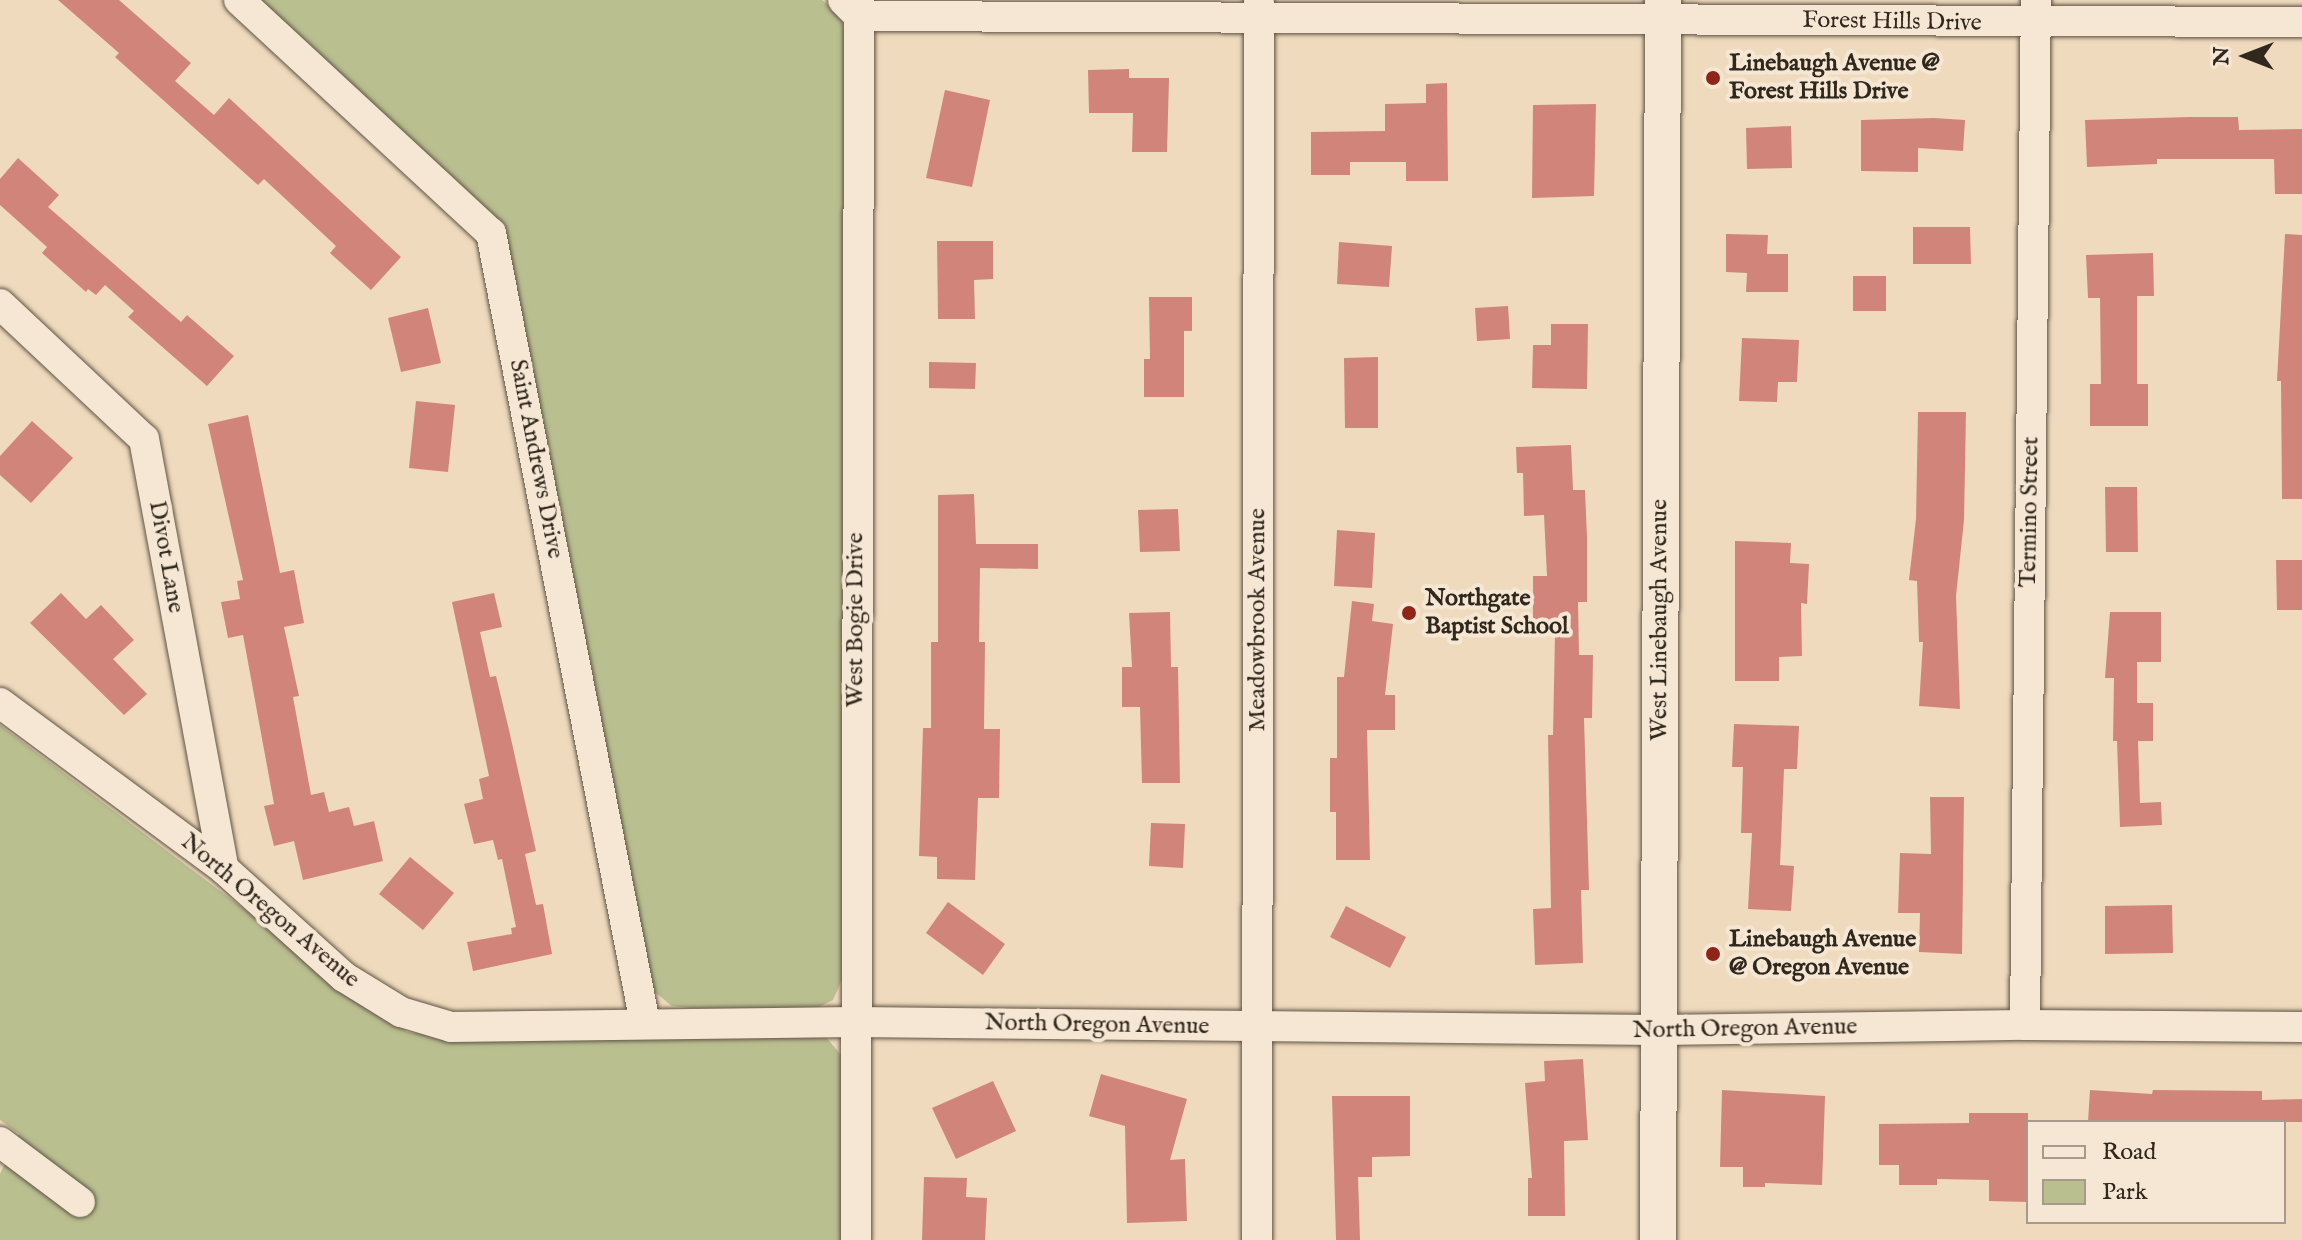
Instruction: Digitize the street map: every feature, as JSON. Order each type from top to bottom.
[{"type":"street","name":"Saint Andrews Drive","points":[[239,0],[491,233],[645,1023]]},
{"type":"street","name":"Forest Hills Drive","points":[[853,5],[1259,10],[2036,12],[2302,22]]},
{"type":"street","name":"West Bogie Drive","points":[[853,5],[856,1240]]},
{"type":"street","name":"Meadowbrook Avenue","points":[[1257,1240],[1259,10]]},
{"type":"street","name":"West Linebaugh Avenue","points":[[1658,1240],[1663,10]]},
{"type":"street","name":"Termino Street","points":[[2025,1025],[2036,12]]},
{"type":"street","name":"Divot Lane","points":[[0,304],[144,439],[224,869]]},
{"type":"street","name":"North Oregon Avenue","points":[[0,703],[224,869],[344,977],[401,1012],[451,1027],[855,1022],[1658,1030],[2025,1025],[2302,1027]]},
{"type":"street","points":[[0,1142],[80,1202]]},
{"type":"green space","points":[[259,0],[822,0],[841,16],[846,42],[846,971],[833,1000],[817,1008],[690,1008],[672,1006],[651,989],[497,220]]},
{"type":"green space","points":[[0,725],[407,1032],[467,1040],[825,1036],[841,1055],[842,1240],[0,1240],[0,1174],[19,1134],[0,1120]]},
{"type":"building","points":[[58,0],[119,0],[191,63],[175,81],[214,115],[229,98],[401,257],[371,290],[330,253],[336,246],[264,179],[258,185],[115,57],[119,53]]},
{"type":"building","points":[[1129,69],[1129,78],[1169,78],[1167,152],[1132,152],[1133,113],[1089,113],[1088,70]]},
{"type":"building","points":[[1447,83],[1448,181],[1406,181],[1406,162],[1350,162],[1350,175],[1311,175],[1311,132],[1385,131],[1385,104],[1426,103],[1426,84]]},
{"type":"building","points":[[945,90],[990,100],[972,187],[926,178]]},
{"type":"building","points":[[1596,104],[1594,196],[1532,198],[1533,105]]},
{"type":"building","points":[[2238,117],[2239,130],[2302,129],[2302,194],[2275,194],[2274,159],[2157,159],[2157,164],[2087,167],[2085,120]]},
{"type":"building","points":[[1861,120],[1965,120],[1963,151],[1918,148],[1918,172],[1861,171]]},
{"type":"building","points":[[1791,126],[1792,168],[1747,169],[1746,128]]},
{"type":"building","points":[[18,158],[59,195],[48,207],[181,322],[187,315],[234,356],[207,386],[128,317],[134,311],[105,285],[96,295],[88,289],[86,292],[42,253],[47,247],[0,205],[0,179]]},
{"type":"building","points":[[1913,227],[1970,227],[1971,264],[1913,264]]},
{"type":"building","points":[[1726,234],[1768,235],[1767,254],[1788,254],[1788,292],[1746,292],[1747,273],[1726,272]]},
{"type":"building","points":[[2285,234],[2302,235],[2302,499],[2282,499],[2281,381],[2277,381]]},
{"type":"building","points":[[937,241],[993,241],[993,279],[974,280],[975,319],[938,319]]},
{"type":"building","points":[[1339,242],[1392,246],[1389,287],[1337,284]]},
{"type":"building","points":[[2153,253],[2154,296],[2137,296],[2137,384],[2148,384],[2148,426],[2090,426],[2090,384],[2101,384],[2100,298],[2088,298],[2086,255]]},
{"type":"building","points":[[1853,276],[1886,276],[1886,311],[1853,311]]},
{"type":"building","points":[[1149,297],[1192,297],[1192,331],[1184,331],[1184,397],[1144,397],[1144,359],[1150,359]]},
{"type":"building","points":[[1508,306],[1510,339],[1477,341],[1475,308]]},
{"type":"building","points":[[428,308],[441,363],[401,372],[388,318]]},
{"type":"building","points":[[1551,324],[1588,324],[1587,389],[1532,388],[1533,345],[1551,345]]},
{"type":"building","points":[[1742,338],[1799,340],[1797,382],[1778,382],[1777,402],[1739,401]]},
{"type":"building","points":[[1378,357],[1378,428],[1345,428],[1344,358]]},
{"type":"building","points":[[929,362],[976,363],[975,389],[929,388]]},
{"type":"building","points":[[416,401],[455,405],[448,472],[409,468]]},
{"type":"building","points":[[1918,412],[1966,412],[1964,520],[1956,596],[1960,709],[1919,706],[1923,642],[1919,642],[1917,581],[1909,580],[1916,519]]},
{"type":"building","points":[[248,415],[280,573],[294,570],[304,623],[284,627],[299,696],[293,697],[311,795],[324,792],[329,812],[349,807],[354,826],[374,821],[383,861],[303,880],[294,841],[274,846],[264,806],[274,804],[243,635],[228,638],[221,602],[240,599],[237,581],[243,580],[208,424]]},
{"type":"building","points":[[32,421],[73,458],[31,503],[0,475],[0,456]]},
{"type":"building","points":[[1571,445],[1573,490],[1585,490],[1587,537],[1587,602],[1578,602],[1579,655],[1593,655],[1592,718],[1584,718],[1589,890],[1581,890],[1583,963],[1535,965],[1533,909],[1551,908],[1548,735],[1553,735],[1555,634],[1552,625],[1533,622],[1533,576],[1547,576],[1544,515],[1524,516],[1523,473],[1517,473],[1516,447]]},
{"type":"building","points":[[2105,487],[2137,487],[2138,552],[2106,552]]},
{"type":"building","points":[[974,494],[976,544],[1038,544],[1038,569],[980,568],[979,642],[985,642],[984,729],[1000,729],[999,798],[978,798],[975,880],[937,879],[937,857],[919,856],[923,728],[931,728],[931,642],[938,642],[938,495]]},
{"type":"building","points":[[1178,509],[1180,551],[1140,552],[1138,510]]},
{"type":"building","points":[[1337,530],[1375,533],[1372,588],[1334,586]]},
{"type":"building","points":[[1735,541],[1791,543],[1790,563],[1809,564],[1807,604],[1801,603],[1802,656],[1779,657],[1779,681],[1735,681]]},
{"type":"building","points":[[2276,560],[2302,560],[2302,610],[2277,610]]},
{"type":"building","points":[[61,593],[86,619],[101,605],[134,640],[113,659],[147,694],[124,715],[30,623]]},
{"type":"building","points":[[494,593],[502,627],[480,632],[490,677],[496,676],[509,730],[536,851],[525,854],[536,905],[543,904],[552,954],[473,971],[467,942],[512,934],[511,928],[516,927],[502,859],[498,860],[493,840],[474,844],[464,804],[483,799],[479,779],[489,776],[452,602]]},
{"type":"building","points":[[1352,601],[1374,604],[1372,621],[1393,624],[1385,695],[1395,695],[1395,730],[1367,730],[1370,860],[1336,860],[1336,812],[1330,812],[1330,758],[1337,758],[1337,677],[1344,677]]},
{"type":"building","points":[[1170,612],[1171,667],[1178,667],[1180,783],[1142,783],[1140,707],[1122,707],[1122,667],[1132,667],[1129,613]]},
{"type":"building","points":[[2110,612],[2161,612],[2161,662],[2137,662],[2137,703],[2153,703],[2153,741],[2138,741],[2140,803],[2161,802],[2162,825],[2120,827],[2117,741],[2113,741],[2114,678],[2105,678]]},
{"type":"building","points":[[1734,724],[1799,726],[1797,769],[1784,769],[1780,865],[1794,866],[1791,911],[1748,909],[1752,833],[1741,833],[1743,767],[1732,767]]},
{"type":"building","points":[[1930,797],[1964,797],[1962,954],[1919,952],[1920,913],[1898,913],[1900,853],[1931,854]]},
{"type":"building","points":[[1151,823],[1185,824],[1183,868],[1149,866]]},
{"type":"building","points":[[410,857],[454,893],[423,930],[379,894]]},
{"type":"building","points":[[948,902],[1005,944],[983,975],[926,933]]},
{"type":"building","points":[[2172,905],[2173,953],[2105,954],[2105,906]]},
{"type":"building","points":[[1346,906],[1406,937],[1390,968],[1330,937]]},
{"type":"building","points":[[1583,1059],[1588,1140],[1564,1141],[1565,1216],[1528,1216],[1528,1178],[1532,1178],[1525,1083],[1545,1081],[1544,1061]]},
{"type":"building","points":[[1101,1074],[1187,1099],[1170,1160],[1185,1159],[1187,1221],[1127,1223],[1125,1126],[1089,1116]]},
{"type":"building","points":[[993,1081],[1016,1131],[956,1159],[932,1108]]},
{"type":"building","points":[[1722,1090],[1825,1096],[1822,1185],[1765,1183],[1765,1187],[1743,1187],[1743,1167],[1720,1167]]},
{"type":"building","points":[[2090,1090],[2152,1094],[2153,1090],[2262,1091],[2262,1100],[2302,1099],[2302,1122],[2088,1120]]},
{"type":"building","points":[[1332,1096],[1410,1096],[1410,1156],[1372,1157],[1372,1177],[1358,1177],[1360,1240],[1336,1240]]},
{"type":"building","points":[[1969,1113],[2028,1113],[2026,1202],[1989,1201],[1989,1180],[1937,1179],[1937,1185],[1899,1185],[1899,1165],[1879,1165],[1879,1124],[1969,1123]]},
{"type":"building","points":[[924,1177],[967,1178],[966,1197],[987,1198],[985,1240],[922,1240]]},
{"type":"place","name":"Linebaugh Avenue @ Forest Hills Drive","points":[[1713,78]]},
{"type":"place","name":"Northgate Baptist School","points":[[1409,613]]},
{"type":"place","name":"Linebaugh Avenue @ Oregon Avenue","points":[[1713,954]]}]
